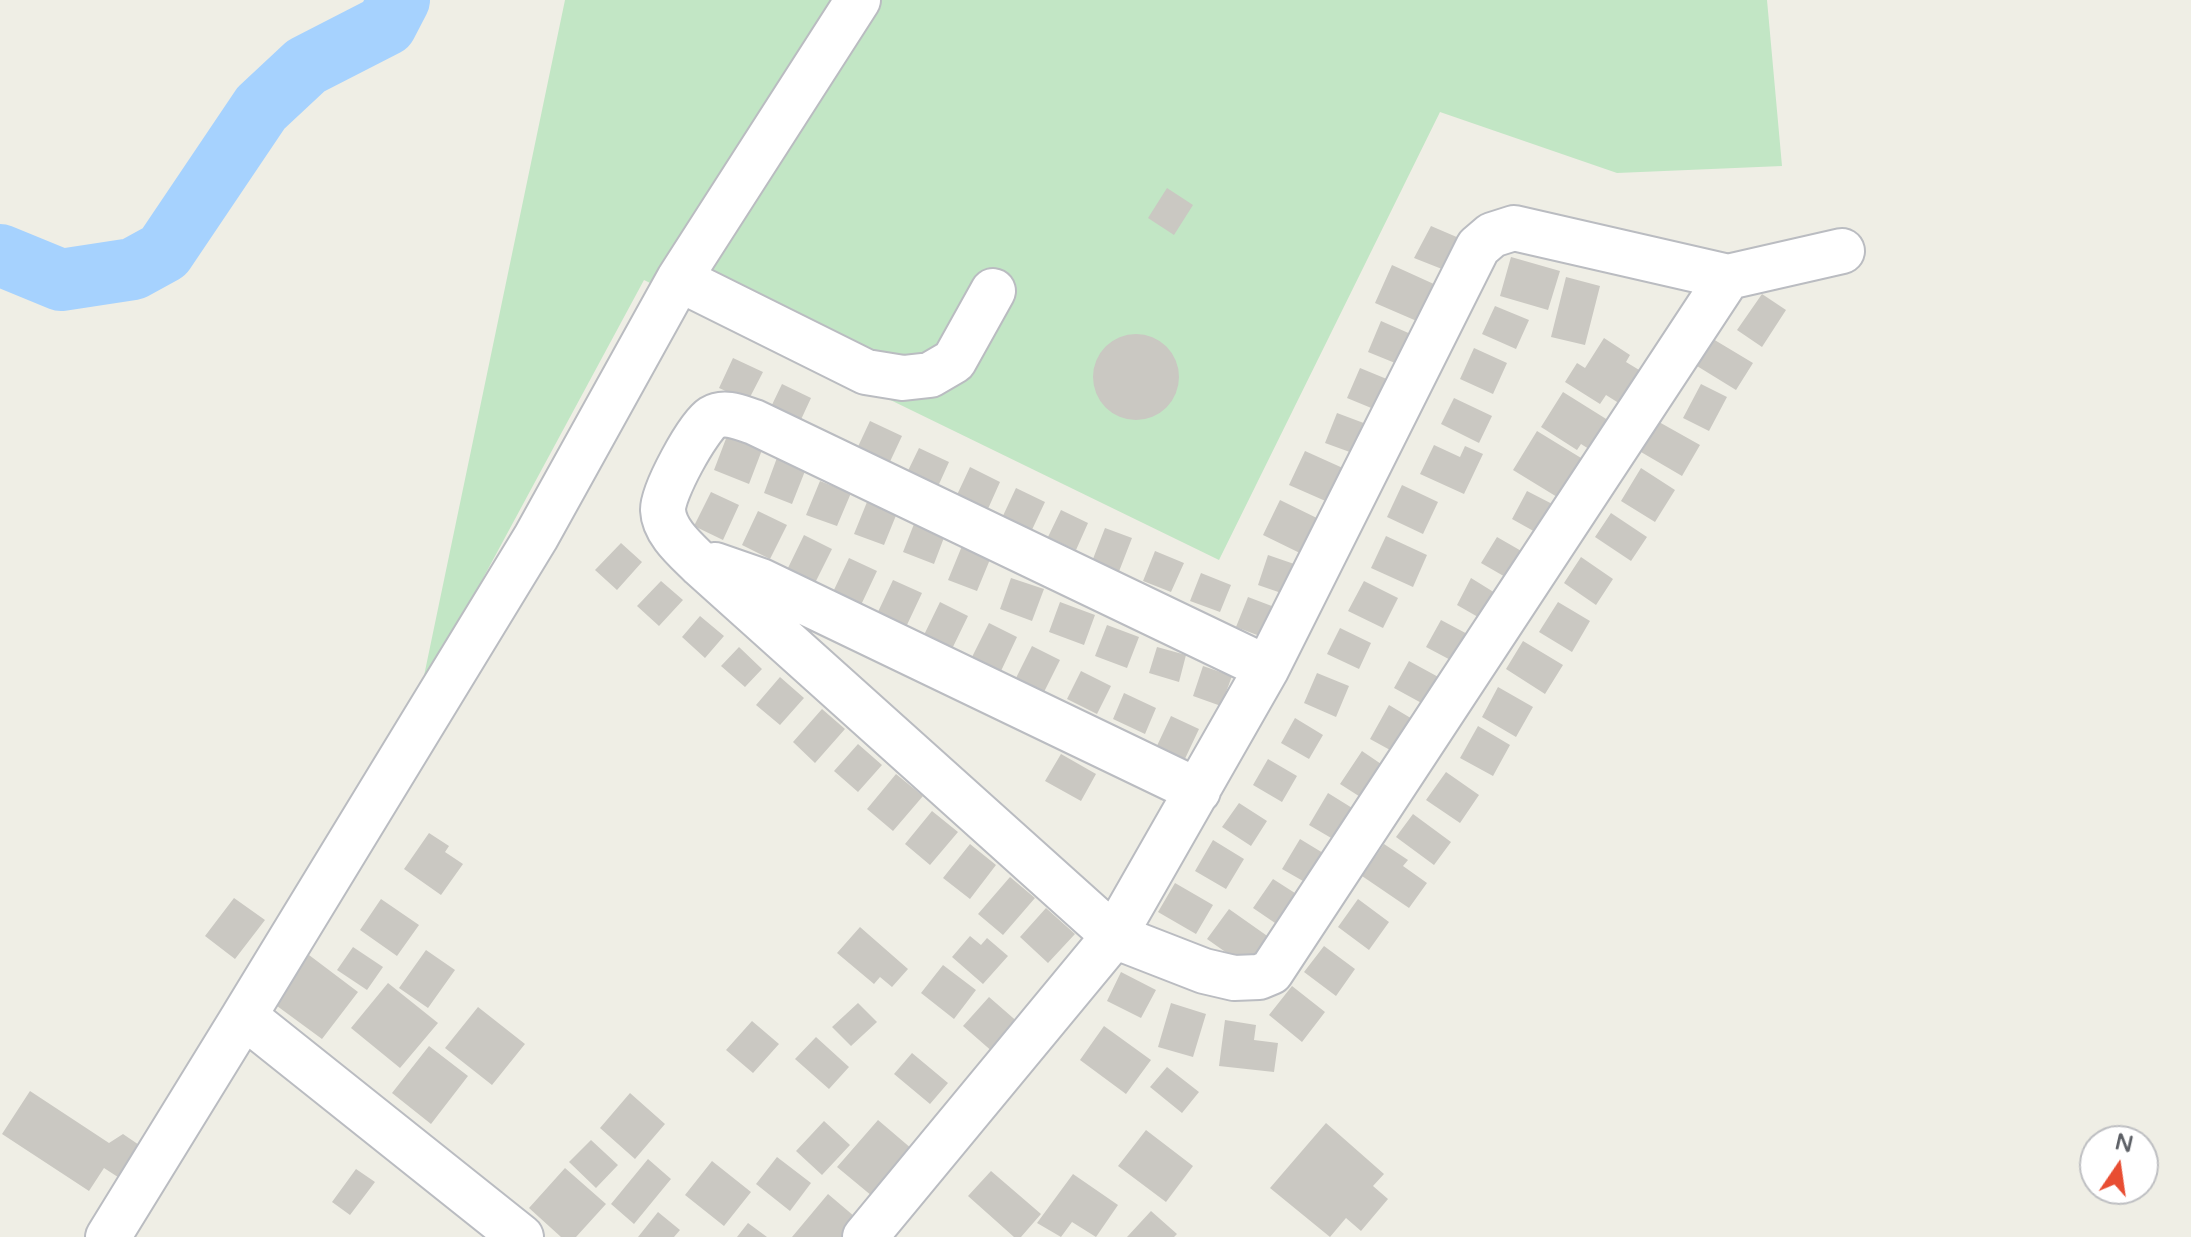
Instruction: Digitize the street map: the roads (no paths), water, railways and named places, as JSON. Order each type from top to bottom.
[{"type":"street","points":[[108,1237],[536,537],[679,279],[858,0]]},
{"type":"street","points":[[865,1237],[1114,936],[1267,668],[1466,266],[1485,241],[1514,228],[1728,277],[1842,251]]},
{"type":"street","points":[[1267,668],[754,422],[730,415],[714,416],[701,428],[662,507],[666,525],[701,565],[1114,936],[1204,971],[1234,978],[1259,977],[1271,972],[1728,277]]},
{"type":"street","points":[[679,279],[866,372],[903,378],[930,375],[954,361],[993,291]]},
{"type":"street","points":[[701,565],[720,565],[761,581],[1198,791]]},
{"type":"street","points":[[244,1016],[521,1237]]},
{"type":"waterway","points":[[0,255],[61,280],[133,269],[164,252],[261,108],[306,66],[386,25],[399,0]]}]
